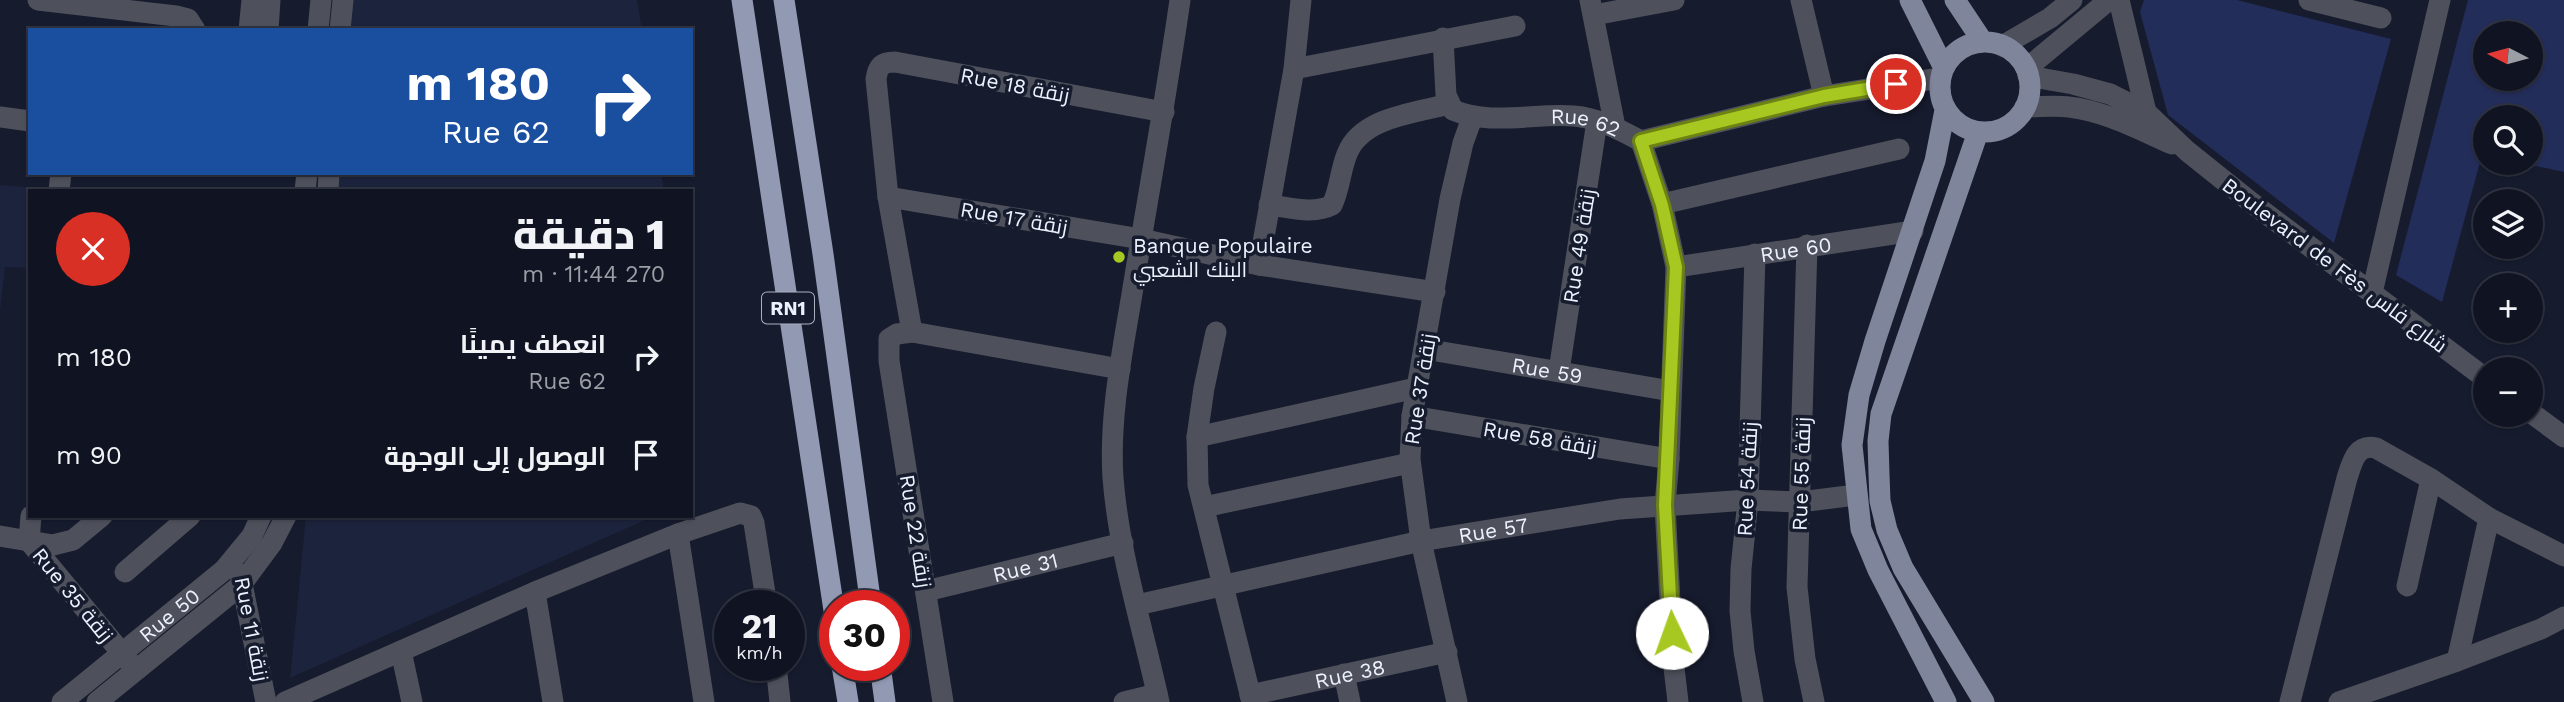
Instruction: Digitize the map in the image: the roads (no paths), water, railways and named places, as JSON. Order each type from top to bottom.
[{"type":"highway","name":"RN1","points":[[742,0],[831,590]]},
{"type":"highway","name":"RN1","points":[[783,0],[823,254],[870,590]]},
{"type":"highway","points":[[845,681],[848,702]]},
{"type":"highway","points":[[882,681],[885,702]]},
{"type":"main road","points":[[1910,0],[1942,73],[1941,100],[1945,110],[1959,125],[1978,132],[1992,132],[2006,127],[2017,119],[2029,97],[2027,72],[2012,51],[1993,44],[1971,44],[1960,50],[1950,58],[1942,73]]},
{"type":"main road","points":[[1955,0],[1993,44]]},
{"type":"main road","points":[[1945,110],[1935,161],[1859,396],[1852,445],[1861,528],[1878,570],[1946,702]]},
{"type":"main road","points":[[1978,132],[1881,414],[1878,441],[1880,501],[1887,530],[1903,569],[1984,702]]},
{"type":"street","points":[[38,0],[176,16],[188,19],[194,28]]},
{"type":"street","points":[[249,28],[252,0]]},
{"type":"street","points":[[268,28],[270,0]]},
{"type":"street","points":[[318,28],[321,0]]},
{"type":"street","points":[[340,28],[342,0]]},
{"type":"street","points":[[1124,702],[1158,698],[1123,543],[1113,478],[1113,436],[1120,369],[1164,112],[1180,0]]},
{"type":"street","points":[[1259,265],[1294,69],[1301,0]]},
{"type":"street","points":[[1592,7],[1675,0]]},
{"type":"street","points":[[1801,0],[1824,96]]},
{"type":"street","points":[[1993,44],[2050,18],[2072,0]]},
{"type":"street","points":[[2027,72],[2109,0]]},
{"type":"street","points":[[2119,0],[2146,112]]},
{"type":"street","points":[[2309,0],[2381,18]]},
{"type":"street","points":[[2372,293],[2440,0]]},
{"type":"street","name":"Rue 49 زنقة","points":[[1559,371],[1606,124],[1592,7]]},
{"type":"street","points":[[1294,69],[1515,26]]},
{"type":"street","points":[[1443,38],[1446,95],[1449,104],[1453,110],[1472,118]]},
{"type":"street","name":"Rue 18 زنقة","points":[[888,197],[876,79],[883,64],[895,62],[1164,112]]},
{"type":"street","name":"Boulevard de Fès شارع فاس","points":[[2027,72],[2110,94],[2146,112],[2187,151],[2473,369]]},
{"type":"street","name":"Rue 62","points":[[1472,118],[1556,116],[1606,124],[1641,141],[1824,96],[1942,73]]},
{"type":"street","points":[[1269,205],[1310,210],[1320,210],[1332,205],[1337,195],[1345,157],[1356,135],[1388,120],[1449,104]]},
{"type":"street","name":"Boulevard de Fès شارع فاس","points":[[2025,107],[2069,107],[2085,111],[2124,123],[2187,151]]},
{"type":"street","points":[[0,117],[28,121]]},
{"type":"street","name":"Rue 37 زنقة","points":[[1457,702],[1421,541],[1409,463],[1416,388],[1455,175],[1472,118]]},
{"type":"street","points":[[1641,141],[1662,205],[1676,267],[1665,505],[1673,659],[1678,702]]},
{"type":"street","points":[[1662,205],[1899,149]]},
{"type":"street","points":[[888,197],[912,332],[1120,369]]},
{"type":"street","name":"Rue 17 زنقة","points":[[888,197],[1141,239],[1259,265],[1435,292]]},
{"type":"street","name":"Rue 60","points":[[1676,267],[1913,231]]},
{"type":"street","name":"Rue 55 زنقة","points":[[1807,246],[1797,587],[1799,619],[1814,702]]},
{"type":"street","name":"Rue 54 زنقة","points":[[1753,702],[1740,611],[1748,500],[1755,254]]},
{"type":"street","name":"Rue 22 زنقة","points":[[912,332],[897,334],[889,339],[889,361],[943,702]]},
{"type":"street","points":[[1216,332],[1197,437],[1198,485],[1251,698]]},
{"type":"street","name":"Rue 59","points":[[1425,349],[1671,391]]},
{"type":"street","points":[[1197,437],[1416,388]]},
{"type":"street","name":"Rue 58 زنقة","points":[[1412,416],[1669,459]]},
{"type":"street","points":[[2543,422],[2564,437]]},
{"type":"street","points":[[2290,702],[2347,478],[2358,452],[2367,446],[2376,448],[2431,479],[2489,518],[2564,556]]},
{"type":"street","points":[[1204,507],[1409,463]]},
{"type":"street","points":[[2407,586],[2431,479]]},
{"type":"street","name":"Rue 57","points":[[1137,605],[1421,541],[1620,509],[1748,500],[1800,502],[1856,495]]},
{"type":"street","points":[[285,702],[535,592],[678,534],[740,513],[751,516],[758,537],[765,590]]},
{"type":"street","points":[[31,518],[29,541],[53,545],[74,540],[100,518]]},
{"type":"street","points":[[125,572],[188,518]]},
{"type":"street","name":"Rue 50","points":[[97,702],[129,662],[238,556],[260,518]]},
{"type":"street","name":"Rue 50","points":[[62,702],[129,662],[241,585],[272,543],[285,518]]},
{"type":"street","points":[[2457,661],[2489,518]]},
{"type":"street","points":[[678,534],[705,702]]},
{"type":"street","name":"Rue 35 زنقة","points":[[0,536],[29,541],[129,662]]},
{"type":"street","name":"Rue 31","points":[[926,591],[1123,543]]},
{"type":"street","name":"Rue 11 زنقة","points":[[238,556],[241,585],[266,702]]},
{"type":"street","points":[[535,592],[553,702]]},
{"type":"street","points":[[2339,702],[2457,661],[2541,629],[2564,617]]},
{"type":"street","points":[[401,651],[411,702]]},
{"type":"street","name":"Rue 38","points":[[1251,698],[1344,674],[1447,652]]},
{"type":"street","points":[[1344,674],[1350,702]]},
{"type":"street","points":[[778,681],[780,702]]},
{"type":"place","name":"Banque Populaire البنك الشعبي","points":[[1119,257]]}]
